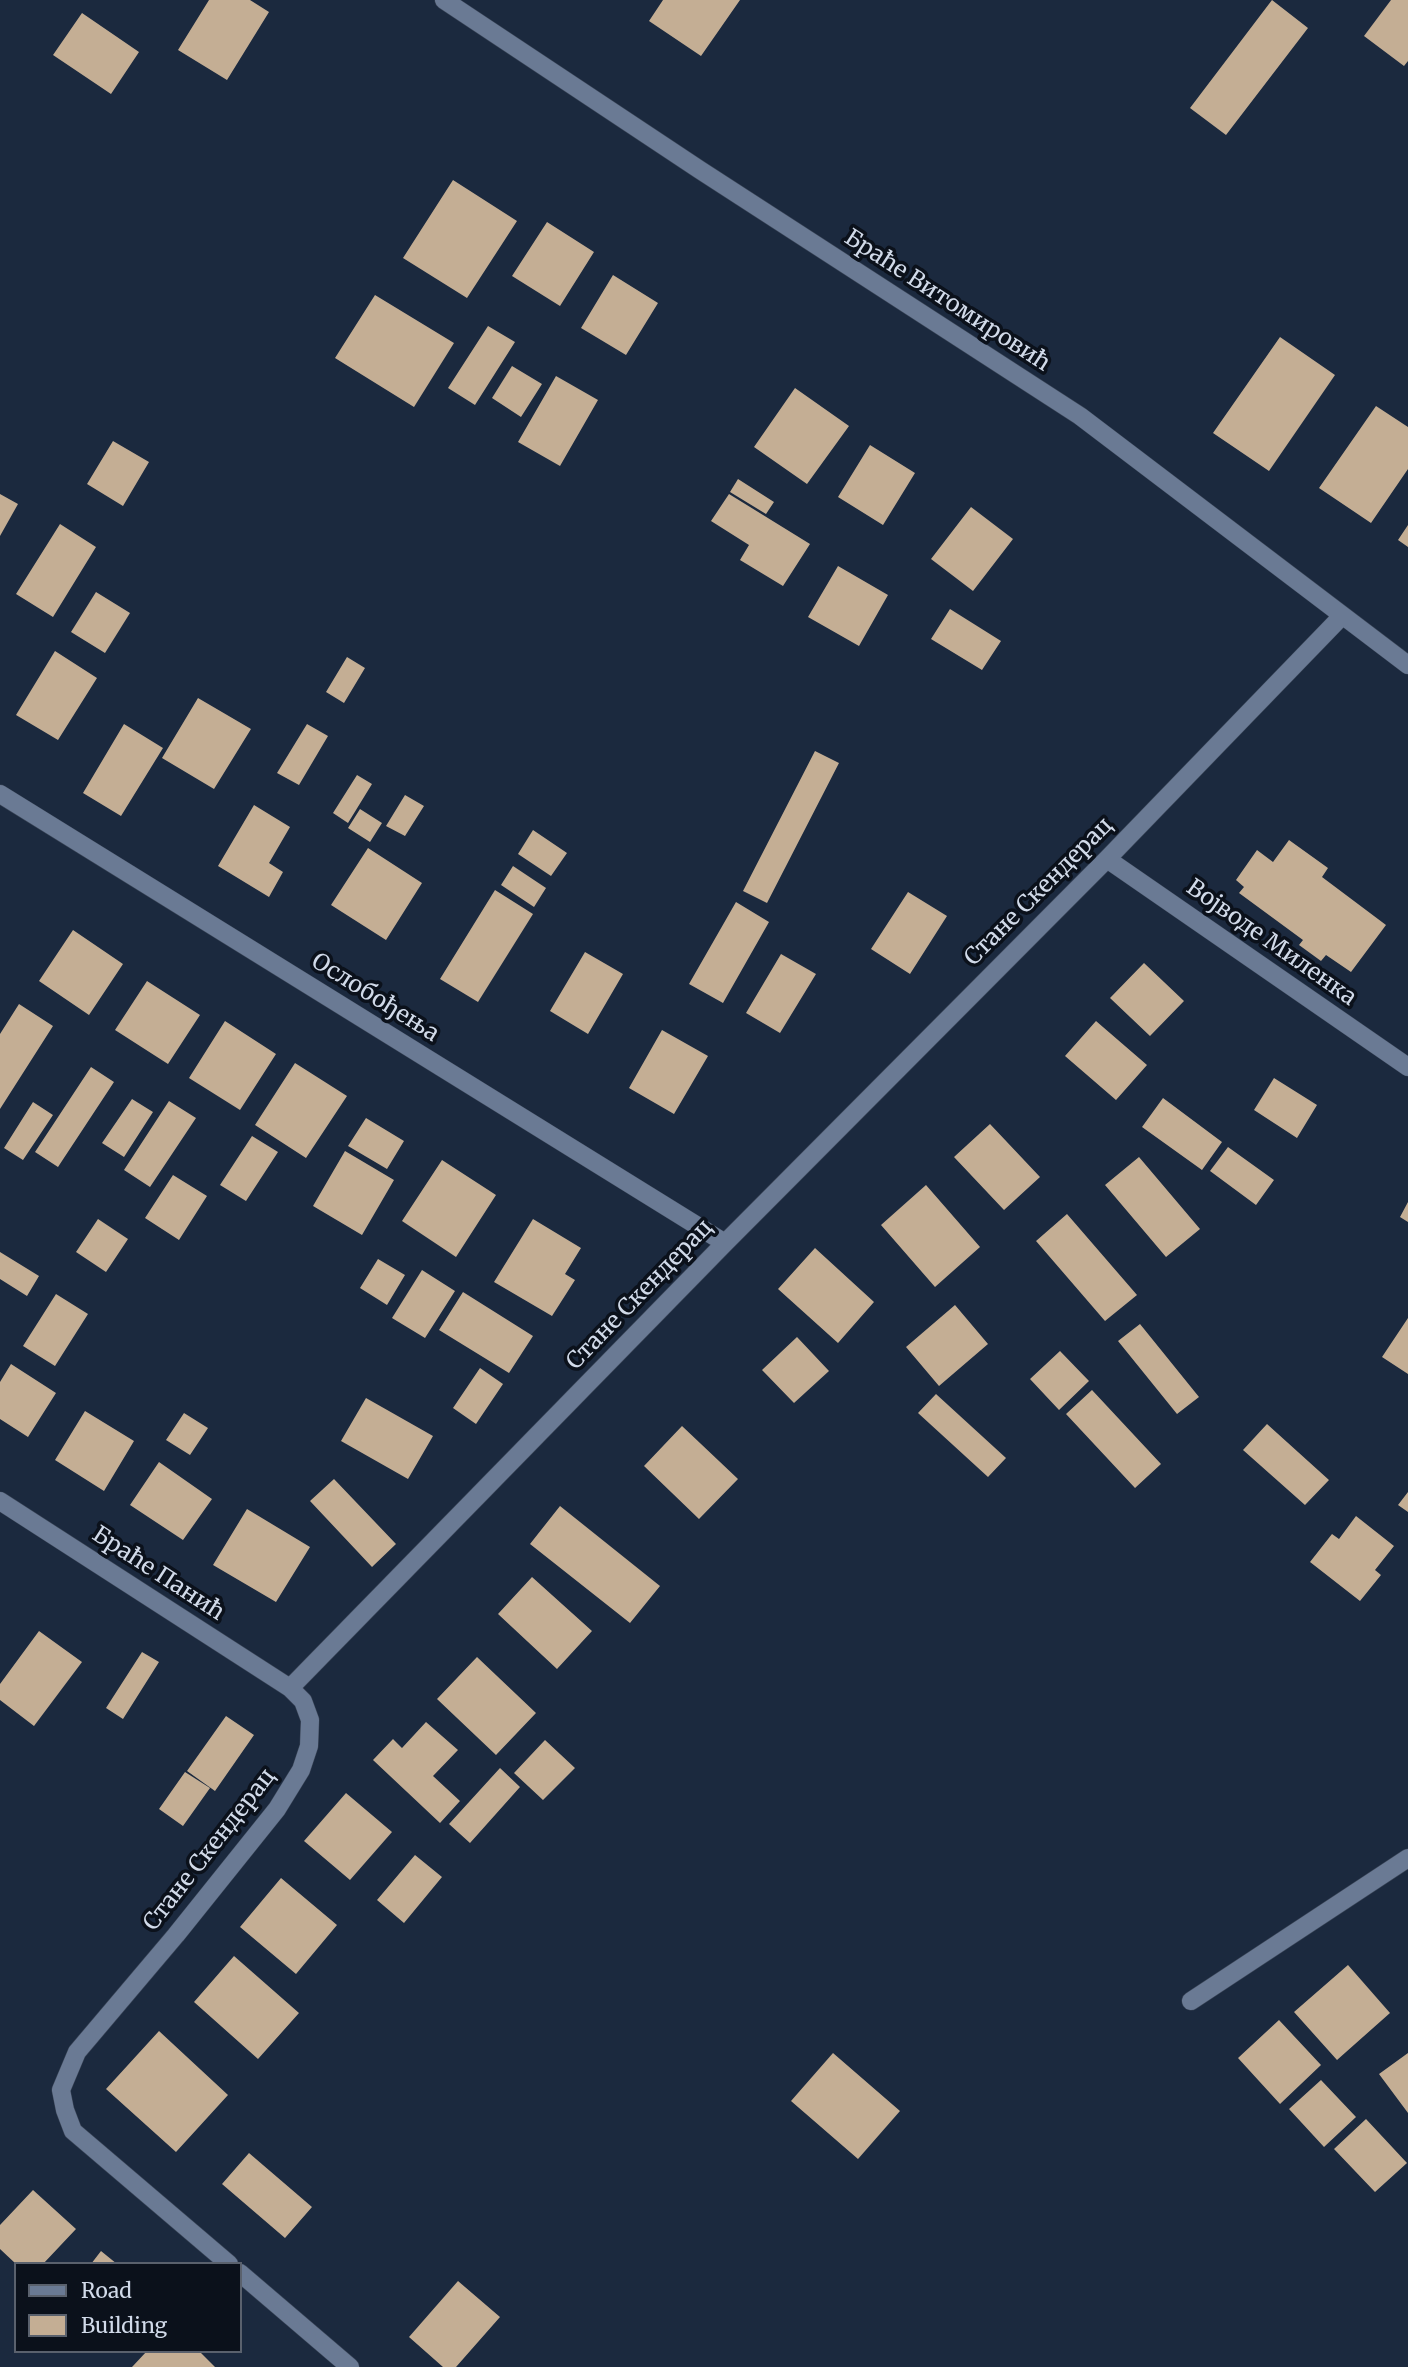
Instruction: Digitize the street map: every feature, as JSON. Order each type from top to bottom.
[{"type":"street","name":"Браће Витомировић","points":[[444,0],[700,170],[1080,416],[1408,665]]},
{"type":"street","name":"Стане Скендерац","points":[[227,2262],[73,2131],[61,2091],[76,2052],[176,1935],[277,1809],[301,1770],[309,1746],[310,1720],[303,1701],[289,1688],[724,1243],[1107,859],[1342,616]]},
{"type":"street","name":"Ослобођења","points":[[0,794],[724,1243]]},
{"type":"street","name":"Војводе Миленка","points":[[1107,859],[1408,1067]]},
{"type":"street","name":"Браће Панић","points":[[0,1502],[289,1688]]},
{"type":"street","points":[[1191,2001],[1408,1858]]},
{"type":"street","points":[[242,2275],[350,2367]]},
{"type":"building","points":[[209,0],[250,0],[269,12],[227,80],[178,50]]},
{"type":"building","points":[[663,0],[740,0],[701,56],[649,21]]},
{"type":"building","points":[[1272,0],[1308,28],[1226,135],[1190,108]]},
{"type":"building","points":[[1391,0],[1408,0],[1408,61],[1404,66],[1364,36]]},
{"type":"building","points":[[82,13],[139,52],[111,94],[53,55]]},
{"type":"building","points":[[453,180],[517,221],[467,298],[403,258]]},
{"type":"building","points":[[547,222],[594,252],[560,306],[512,276]]},
{"type":"building","points":[[613,275],[658,303],[626,355],[581,328]]},
{"type":"building","points":[[375,295],[454,343],[414,407],[335,358]]},
{"type":"building","points":[[488,326],[515,342],[475,405],[448,388]]},
{"type":"building","points":[[1280,337],[1335,375],[1269,471],[1213,433]]},
{"type":"building","points":[[512,366],[542,384],[521,417],[492,398]]},
{"type":"building","points":[[556,376],[598,400],[560,466],[518,442]]},
{"type":"building","points":[[795,388],[849,426],[807,484],[754,447]]},
{"type":"building","points":[[1376,406],[1408,427],[1408,469],[1371,523],[1319,488]]},
{"type":"building","points":[[113,441],[149,462],[123,506],[87,484]]},
{"type":"building","points":[[870,445],[915,473],[883,525],[838,497]]},
{"type":"building","points":[[738,479],[774,502],[766,514],[730,492]]},
{"type":"building","points":[[0,494],[18,504],[0,536]]},
{"type":"building","points":[[729,494],[810,544],[783,586],[740,560],[749,545],[711,521]]},
{"type":"building","points":[[971,507],[1013,539],[973,591],[931,559]]},
{"type":"building","points":[[60,524],[96,547],[53,617],[16,594]]},
{"type":"building","points":[[1408,525],[1408,547],[1398,540]]},
{"type":"building","points":[[838,566],[888,595],[859,646],[808,617]]},
{"type":"building","points":[[96,592],[130,613],[105,653],[71,632]]},
{"type":"building","points":[[950,609],[1001,641],[982,670],[931,639]]},
{"type":"building","points":[[55,651],[97,678],[58,740],[16,715]]},
{"type":"building","points":[[347,657],[365,668],[344,703],[326,692]]},
{"type":"building","points":[[198,698],[251,729],[214,789],[162,758]]},
{"type":"building","points":[[124,724],[163,748],[121,816],[83,793]]},
{"type":"building","points":[[307,724],[328,736],[299,785],[277,773]]},
{"type":"building","points":[[815,751],[839,763],[767,903],[743,891]]},
{"type":"building","points":[[357,775],[372,784],[348,823],[333,813]]},
{"type":"building","points":[[405,795],[424,806],[405,836],[386,826]]},
{"type":"building","points":[[254,805],[290,827],[269,863],[283,872],[269,897],[218,866]]},
{"type":"building","points":[[360,809],[382,823],[370,842],[348,828]]},
{"type":"building","points":[[533,830],[567,853],[551,876],[518,854]]},
{"type":"building","points":[[1289,840],[1328,868],[1322,877],[1386,925],[1351,972],[1326,955],[1321,961],[1299,945],[1303,940],[1239,893],[1244,887],[1236,880],[1257,850],[1273,862]]},
{"type":"building","points":[[368,848],[422,883],[386,940],[331,905]]},
{"type":"building","points":[[513,866],[546,888],[534,907],[501,885]]},
{"type":"building","points":[[495,890],[533,914],[478,1002],[440,979]]},
{"type":"building","points":[[908,892],[947,916],[910,974],[871,949]]},
{"type":"building","points":[[736,902],[769,922],[723,1003],[689,984]]},
{"type":"building","points":[[73,930],[123,964],[89,1015],[39,981]]},
{"type":"building","points":[[585,952],[623,974],[588,1034],[550,1011]]},
{"type":"building","points":[[781,954],[816,974],[780,1033],[746,1013]]},
{"type":"building","points":[[1144,963],[1184,1001],[1150,1036],[1110,998]]},
{"type":"building","points":[[147,981],[200,1015],[168,1064],[115,1030]]},
{"type":"building","points":[[19,1004],[53,1026],[0,1109],[0,1034]]},
{"type":"building","points":[[225,1021],[276,1054],[240,1110],[189,1078]]},
{"type":"building","points":[[1096,1021],[1147,1065],[1116,1100],[1065,1056]]},
{"type":"building","points":[[662,1030],[708,1056],[674,1114],[629,1088]]},
{"type":"building","points":[[295,1063],[347,1096],[306,1158],[255,1125]]},
{"type":"building","points":[[91,1067],[114,1082],[58,1167],[35,1152]]},
{"type":"building","points":[[1274,1078],[1317,1105],[1297,1138],[1254,1110]]},
{"type":"building","points":[[1163,1098],[1222,1142],[1202,1170],[1142,1127]]},
{"type":"building","points":[[132,1099],[153,1112],[124,1157],[102,1143]]},
{"type":"building","points":[[169,1101],[196,1118],[150,1187],[124,1170]]},
{"type":"building","points":[[33,1102],[53,1115],[23,1160],[4,1148]]},
{"type":"building","points":[[366,1118],[404,1141],[387,1169],[348,1146]]},
{"type":"building","points":[[990,1124],[1040,1177],[1004,1210],[954,1157]]},
{"type":"building","points":[[252,1136],[278,1152],[246,1201],[220,1185]]},
{"type":"building","points":[[1228,1147],[1274,1180],[1256,1205],[1210,1171]]},
{"type":"building","points":[[345,1151],[394,1180],[362,1235],[313,1206]]},
{"type":"building","points":[[1139,1157],[1200,1229],[1166,1257],[1105,1185]]},
{"type":"building","points":[[442,1160],[496,1195],[456,1257],[402,1221]]},
{"type":"building","points":[[173,1175],[207,1196],[179,1240],[145,1218]]},
{"type":"building","points":[[926,1185],[980,1247],[935,1287],[881,1225]]},
{"type":"building","points":[[1408,1202],[1408,1222],[1400,1217]]},
{"type":"building","points":[[1067,1214],[1137,1295],[1105,1321],[1036,1241]]},
{"type":"building","points":[[98,1219],[128,1239],[106,1272],[76,1252]]},
{"type":"building","points":[[533,1219],[581,1248],[565,1274],[575,1280],[552,1316],[494,1282]]},
{"type":"building","points":[[815,1248],[874,1302],[838,1343],[778,1289]]},
{"type":"building","points":[[0,1252],[39,1276],[27,1296],[0,1279]]},
{"type":"building","points":[[378,1259],[405,1275],[387,1305],[360,1288]]},
{"type":"building","points":[[422,1270],[455,1291],[425,1338],[392,1318]]},
{"type":"building","points":[[463,1292],[533,1336],[509,1373],[439,1330]]},
{"type":"building","points":[[56,1294],[88,1314],[55,1366],[23,1346]]},
{"type":"building","points":[[955,1305],[988,1344],[939,1386],[906,1347]]},
{"type":"building","points":[[1408,1318],[1408,1374],[1382,1357]]},
{"type":"building","points":[[1140,1324],[1199,1397],[1177,1414],[1118,1341]]},
{"type":"building","points":[[797,1337],[829,1371],[794,1403],[762,1370]]},
{"type":"building","points":[[1060,1351],[1089,1381],[1059,1410],[1030,1379]]},
{"type":"building","points":[[11,1364],[56,1393],[28,1437],[0,1419],[0,1382]]},
{"type":"building","points":[[480,1368],[503,1384],[476,1424],[453,1408]]},
{"type":"building","points":[[1092,1390],[1161,1464],[1135,1488],[1066,1414]]},
{"type":"building","points":[[936,1394],[1006,1458],[988,1477],[918,1413]]},
{"type":"building","points":[[366,1398],[433,1436],[408,1479],[341,1441]]},
{"type":"building","points":[[85,1411],[134,1441],[104,1491],[55,1460]]},
{"type":"building","points":[[184,1413],[208,1428],[190,1455],[166,1440]]},
{"type":"building","points":[[1267,1424],[1329,1480],[1305,1505],[1243,1450]]},
{"type":"building","points":[[682,1426],[738,1479],[699,1519],[644,1466]]},
{"type":"building","points":[[159,1462],[212,1499],[183,1540],[130,1505]]},
{"type":"building","points":[[334,1479],[396,1544],[372,1567],[310,1501]]},
{"type":"building","points":[[1408,1492],[1408,1512],[1398,1505]]},
{"type":"building","points":[[560,1506],[660,1586],[630,1623],[530,1544]]},
{"type":"building","points":[[247,1509],[310,1547],[276,1602],[213,1565]]},
{"type":"building","points":[[1356,1516],[1394,1546],[1375,1570],[1381,1575],[1360,1601],[1310,1562],[1332,1534],[1339,1539]]},
{"type":"building","points":[[532,1577],[592,1631],[557,1669],[498,1614]]},
{"type":"building","points":[[39,1631],[82,1662],[34,1726],[0,1700],[0,1684]]},
{"type":"building","points":[[142,1652],[159,1662],[123,1719],[106,1708]]},
{"type":"building","points":[[477,1657],[536,1713],[496,1755],[437,1699]]},
{"type":"building","points":[[226,1716],[254,1735],[215,1791],[187,1771]]},
{"type":"building","points":[[426,1722],[458,1750],[433,1776],[460,1801],[440,1823],[373,1760],[393,1739],[402,1748]]},
{"type":"building","points":[[545,1740],[575,1768],[543,1800],[514,1773]]},
{"type":"building","points":[[500,1768],[520,1787],[470,1843],[449,1824]]},
{"type":"building","points":[[185,1772],[210,1788],[183,1826],[159,1809]]},
{"type":"building","points":[[346,1793],[392,1832],[350,1880],[304,1841]]},
{"type":"building","points":[[415,1855],[442,1877],[404,1923],[377,1900]]},
{"type":"building","points":[[281,1878],[337,1925],[296,1974],[240,1927]]},
{"type":"building","points":[[234,1956],[299,2013],[258,2059],[194,2002]]},
{"type":"building","points":[[1348,1965],[1390,2013],[1337,2060],[1294,2012]]},
{"type":"building","points":[[1279,2020],[1321,2065],[1280,2104],[1238,2058]]},
{"type":"building","points":[[159,2031],[228,2095],[176,2152],[106,2089]]},
{"type":"building","points":[[833,2053],[900,2111],[858,2159],[791,2101]]},
{"type":"building","points":[[1408,2053],[1408,2113],[1379,2074]]},
{"type":"building","points":[[1321,2080],[1356,2117],[1324,2147],[1289,2109]]},
{"type":"building","points":[[1366,2119],[1407,2163],[1375,2192],[1334,2149]]},
{"type":"building","points":[[249,2153],[312,2207],[285,2238],[222,2184]]},
{"type":"building","points":[[33,2190],[76,2229],[45,2262],[14,2262],[0,2249],[0,2225]]},
{"type":"building","points":[[101,2251],[115,2262],[93,2262]]},
{"type":"building","points":[[458,2281],[500,2317],[456,2367],[443,2367],[409,2337]]},
{"type":"building","points":[[145,2353],[201,2353],[215,2367],[132,2367]]}]
